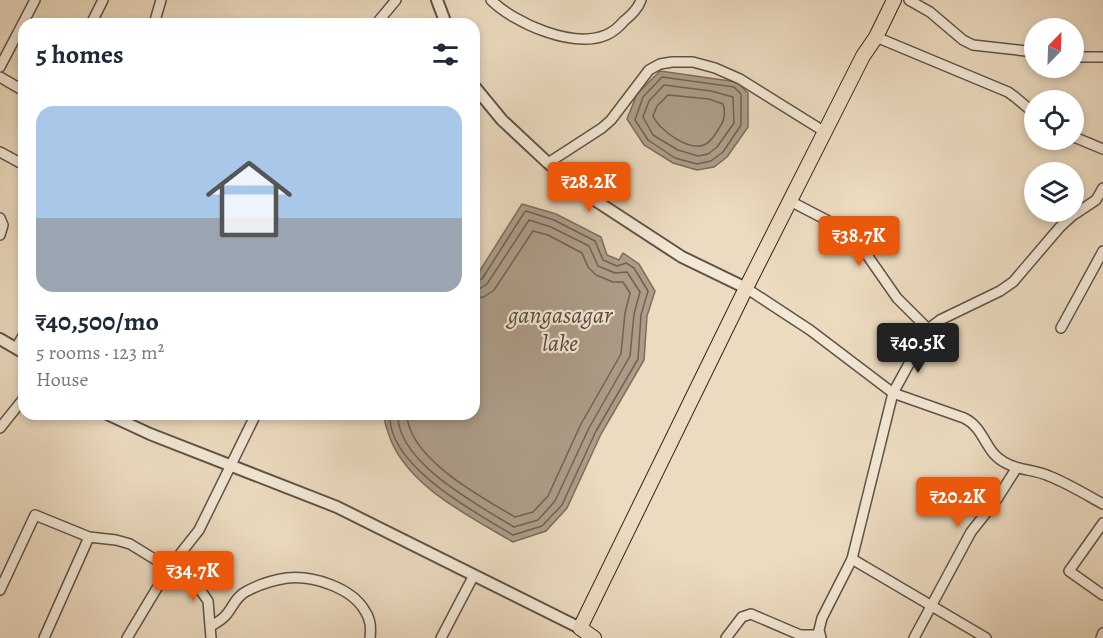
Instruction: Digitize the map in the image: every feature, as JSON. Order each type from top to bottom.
[{"type":"main road","points":[[594,638],[580,628],[746,288],[863,56],[876,37],[894,0]]},
{"type":"street","points":[[26,18],[35,0]]},
{"type":"street","points":[[94,18],[103,0]]},
{"type":"street","points":[[156,18],[161,0]]},
{"type":"street","points":[[381,18],[396,0]]},
{"type":"street","points":[[437,0],[444,18]]},
{"type":"street","points":[[491,0],[524,24],[577,38],[603,36],[612,32],[636,10],[641,0]]},
{"type":"street","points":[[909,0],[930,12],[963,40],[973,45],[1024,51]]},
{"type":"street","points":[[0,67],[18,33]]},
{"type":"street","points":[[876,37],[1008,92],[1024,105]]},
{"type":"street","points":[[1084,57],[1103,57]]},
{"type":"street","points":[[548,163],[611,120],[649,70],[660,64],[672,62],[693,62],[715,68],[740,79],[825,132]]},
{"type":"street","points":[[0,77],[18,88]]},
{"type":"street","points":[[480,93],[502,120],[548,163],[587,195],[682,257],[746,288],[810,330],[893,393],[970,421],[979,428],[987,445],[997,457],[1016,469],[1046,475],[1103,504]]},
{"type":"street","points":[[1084,141],[1103,149]]},
{"type":"street","points":[[0,152],[18,162]]},
{"type":"street","points":[[726,638],[742,617],[751,614],[800,635],[821,637],[822,618],[852,559],[893,393],[928,329],[940,320],[1000,291],[1013,282],[1060,227],[1072,216],[1099,202],[1103,188]]},
{"type":"street","points":[[790,201],[838,226],[867,255],[897,298],[928,329]]},
{"type":"street","points":[[0,218],[3,225],[0,235]]},
{"type":"street","points":[[1061,328],[1103,251]]},
{"type":"street","points":[[0,339],[18,350]]},
{"type":"street","points":[[0,428],[18,406]]},
{"type":"street","points":[[120,420],[337,507],[580,628]]},
{"type":"street","points":[[127,638],[169,568],[199,530],[253,420]]},
{"type":"street","points":[[914,638],[971,532],[997,499],[1016,469]]},
{"type":"street","points":[[0,591],[35,515],[89,537],[110,538],[130,544],[169,568],[192,578],[207,601],[212,638]]},
{"type":"street","points":[[1103,523],[1069,571],[1103,595]]},
{"type":"street","points":[[44,638],[89,537]]},
{"type":"street","points":[[852,559],[986,638]]},
{"type":"street","points":[[441,638],[474,575]]},
{"type":"street","points":[[211,626],[249,590],[287,578],[303,578],[347,592],[366,612],[371,625],[370,638]]},
{"type":"street","points":[[1101,638],[1103,633]]},
{"type":"water","points":[[660,71],[737,82],[748,93],[748,127],[727,157],[714,167],[697,170],[673,163],[644,145],[627,119],[637,94]]},
{"type":"water","name":"gangasagar lake","points":[[522,204],[556,214],[601,237],[607,255],[619,260],[623,253],[639,264],[655,291],[647,316],[644,360],[601,434],[567,508],[546,531],[513,542],[458,509],[423,483],[396,451],[384,420],[480,420],[480,270]]}]
